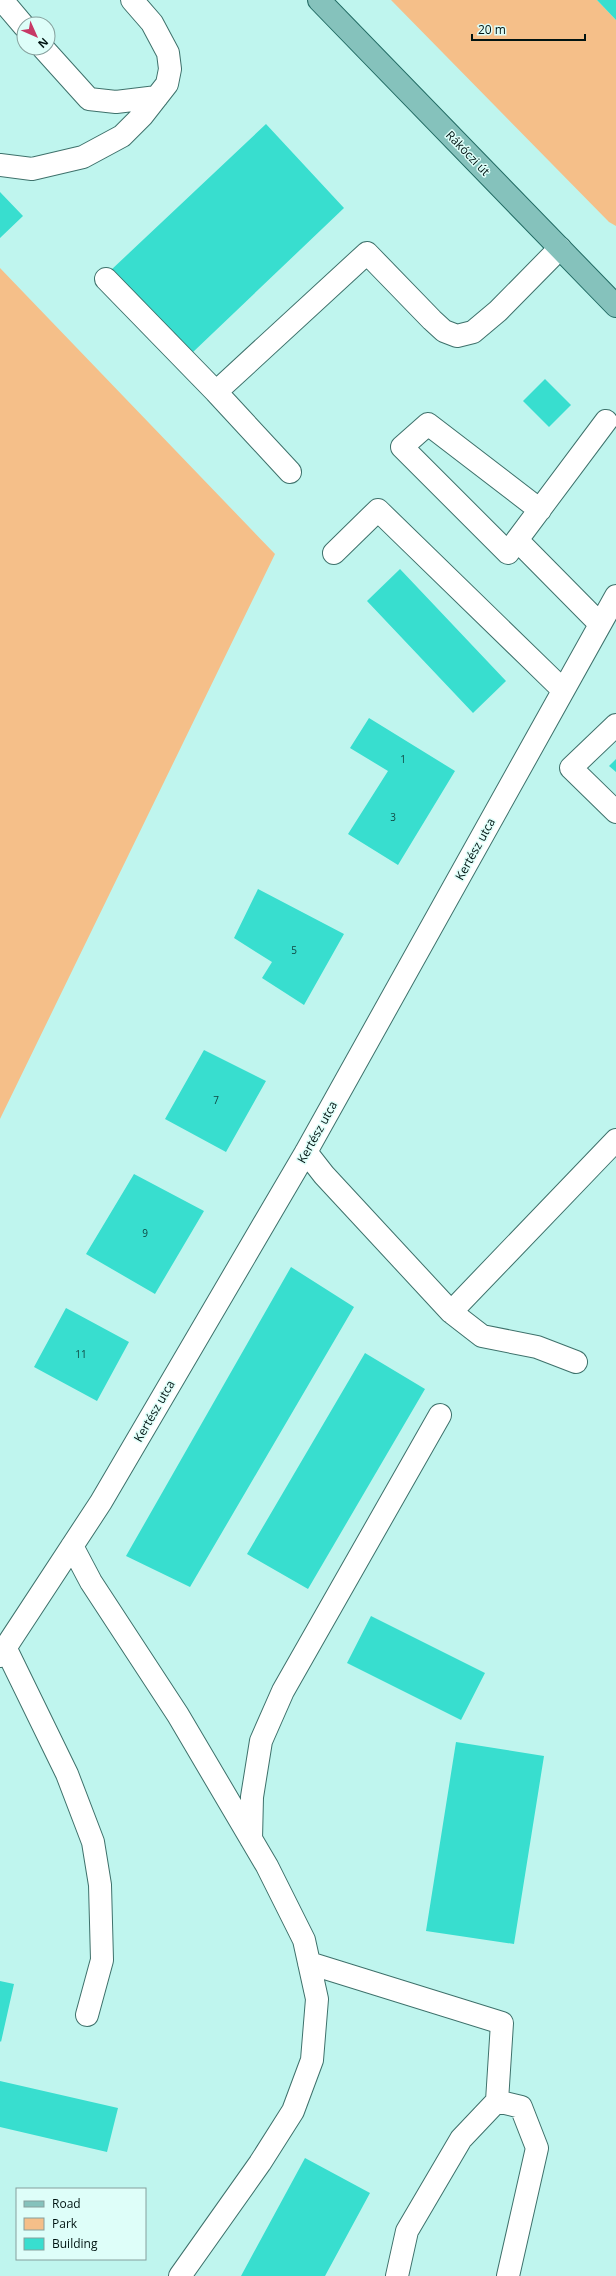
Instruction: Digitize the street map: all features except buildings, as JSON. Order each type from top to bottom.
[{"type":"main road","name":"Rákóczi út","points":[[319,0],[616,306]]},
{"type":"street","points":[[2,0],[16,17]]},
{"type":"street","points":[[0,165],[32,169],[84,157],[122,136],[142,116],[167,84],[170,69],[168,53],[152,23],[132,0]]},
{"type":"street","points":[[50,56],[89,99],[116,102],[157,97]]},
{"type":"street","points":[[216,392],[367,253],[432,320],[444,331],[457,336],[473,332],[498,311],[560,248]]},
{"type":"street","points":[[106,279],[216,392],[290,472]]},
{"type":"street","points":[[540,510],[428,424],[402,447],[508,553],[517,540],[540,510],[606,421]]},
{"type":"street","points":[[334,553],[378,510],[563,690]]},
{"type":"street","points":[[517,540],[600,624]]},
{"type":"street","name":"Kertész utca","points":[[3,1652],[105,1495],[306,1152],[616,596]]},
{"type":"street","points":[[616,725],[571,768],[616,812]]},
{"type":"street","points":[[451,1312],[616,1140]]},
{"type":"street","points":[[306,1152],[324,1175],[451,1312],[482,1336],[537,1347],[576,1362]]},
{"type":"street","points":[[251,1840],[252,1797],[261,1741],[283,1691],[440,1415]]},
{"type":"street","points":[[72,1546],[91,1582],[178,1715],[251,1840],[304,1940],[317,2000],[312,2060],[292,2112],[260,2163],[180,2276]]},
{"type":"street","points":[[3,1652],[67,1774],[93,1842],[100,1885],[102,1960],[87,2015]]},
{"type":"street","points":[[309,1963],[502,2022],[497,2102],[461,2139],[407,2231],[397,2276]]},
{"type":"street","points":[[497,2102],[521,2107],[537,2148],[508,2276]]},
{"type":"green space","points":[[391,0],[597,0],[616,20],[616,226],[609,222]]},
{"type":"green space","points":[[0,268],[275,554],[0,1119]]}]
